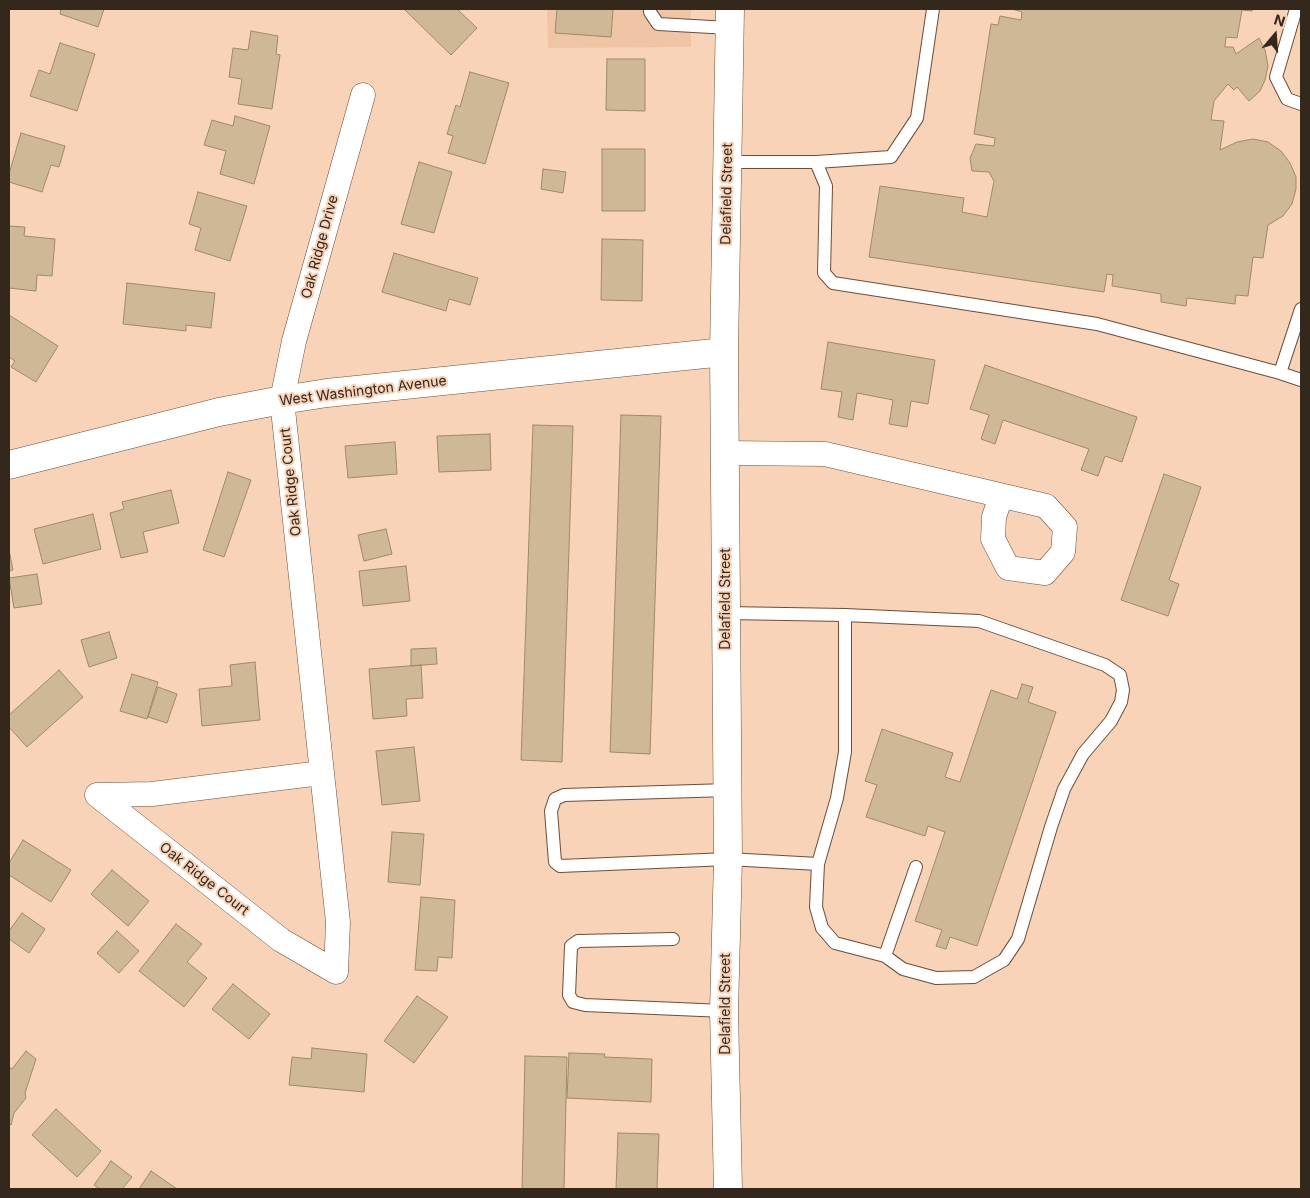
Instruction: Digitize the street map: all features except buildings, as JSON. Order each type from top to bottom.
[{"type":"street","name":"Delafield Street","points":[[728,1189],[724,1011],[728,790],[724,352],[730,18]]},
{"type":"street","name":"Oak Ridge Drive","points":[[282,400],[294,341],[363,95]]},
{"type":"street","name":"West Washington Avenue","points":[[9,465],[219,412],[282,400],[327,393],[724,352]]},
{"type":"street","name":"Oak Ridge Court","points":[[282,400],[338,922],[336,972],[281,940],[97,795],[152,794],[321,773]]},
{"type":"street","points":[[725,453],[824,454],[1001,496]]},
{"type":"lane","points":[[650,9],[658,24],[730,18]]},
{"type":"lane","points":[[728,162],[816,162],[891,157],[917,118],[933,9]]},
{"type":"lane","points":[[1296,9],[1276,77],[1287,99],[1301,104]]},
{"type":"lane","points":[[816,162],[826,186],[824,273],[833,283],[1097,324],[1301,380]]},
{"type":"lane","points":[[1280,373],[1301,309]]},
{"type":"lane","points":[[726,613],[845,615],[980,621],[1105,665],[1120,675],[1123,690],[1121,702],[1111,721],[1083,754],[1064,789],[1018,939],[1004,960],[974,977],[936,978],[903,969],[885,956],[834,943],[822,928],[816,907],[818,864],[837,798],[845,752],[845,615]]},
{"type":"lane","points":[[728,790],[564,796],[555,799],[551,811],[555,862],[560,866],[728,859],[818,864]]},
{"type":"lane","points":[[885,956],[916,867]]},
{"type":"lane","points":[[673,940],[578,941],[571,946],[569,995],[574,1002],[585,1005],[724,1011]]},
{"type":"shaded area","points":[[547,9],[691,9],[691,47],[548,48]]}]
